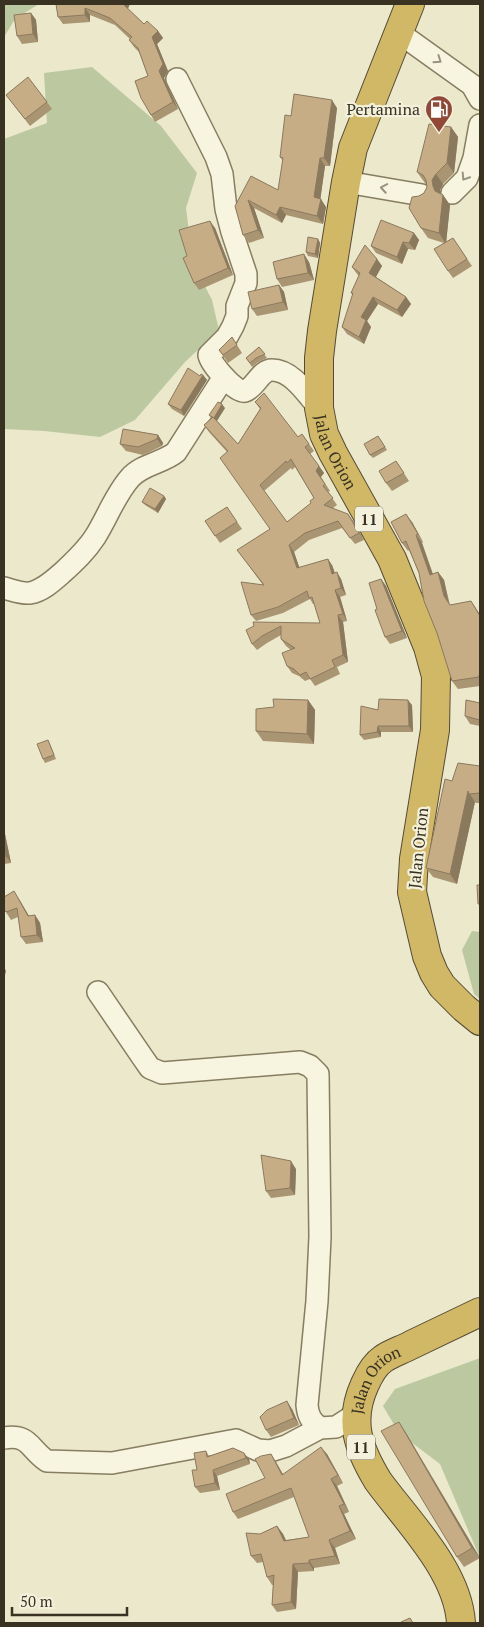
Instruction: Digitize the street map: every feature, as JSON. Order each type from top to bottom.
[{"type":"highway","name":"Jalan Orion","points":[[410,4],[358,132],[346,182],[319,358],[319,408],[324,434],[333,453],[392,559],[428,647],[436,676],[436,730],[414,859],[412,892],[427,956],[434,973],[442,986],[480,1021]]},
{"type":"highway","name":"Jalan Orion","points":[[461,1623],[453,1590],[441,1566],[383,1488],[370,1467],[360,1445],[356,1414],[360,1395],[370,1373],[383,1359],[480,1312]]},
{"type":"street","points":[[398,32],[472,85],[480,99]]},
{"type":"street","points":[[177,80],[219,165],[232,232],[246,274],[246,283],[237,306],[237,316],[233,326],[227,337],[209,355],[209,360],[224,377],[242,392],[247,390],[266,371],[273,370],[286,374],[295,381],[319,408]]},
{"type":"street","points":[[452,193],[467,178],[474,158],[480,125]]},
{"type":"street","points":[[346,182],[422,195]]},
{"type":"street","points":[[4,588],[28,593],[38,590],[53,581],[84,553],[96,537],[114,502],[130,477],[142,469],[169,458],[176,452],[224,377]]},
{"type":"street","points":[[98,992],[150,1068],[162,1073],[300,1062],[310,1066],[318,1074],[320,1237],[317,1301],[307,1405],[311,1421],[320,1428]]},
{"type":"street","points":[[4,1438],[14,1436],[27,1441],[47,1461],[112,1463],[236,1440],[258,1450],[270,1451],[286,1446],[320,1428],[336,1427],[356,1414]]},
{"type":"green space","points":[[4,4],[39,4],[15,19],[4,37]]},
{"type":"green space","points":[[92,67],[161,126],[197,173],[186,208],[193,263],[212,300],[219,330],[185,362],[135,420],[100,437],[4,429],[4,139],[47,123],[44,73]]},
{"type":"green space","points":[[472,931],[480,932],[480,999],[474,994],[462,950]]},
{"type":"green space","points":[[480,1358],[480,1558],[440,1464],[399,1433],[383,1406],[395,1389]]},
{"type":"building","points":[[56,4],[123,4],[144,24],[147,21],[158,31],[152,37],[163,64],[159,71],[173,102],[151,115],[141,98],[135,81],[148,76],[138,48],[129,40],[132,37],[110,18],[85,8],[85,15],[58,17]]},
{"type":"building","points":[[31,13],[33,34],[17,36],[14,15]]},
{"type":"building","points":[[28,77],[47,102],[25,119],[6,95]]},
{"type":"building","points":[[294,94],[332,100],[324,158],[320,158],[314,197],[321,199],[317,216],[280,207],[276,215],[248,200],[258,230],[243,235],[235,206],[251,176],[278,190],[283,158],[280,157],[285,115],[291,116]]},
{"type":"building","points":[[429,124],[451,127],[447,163],[432,180],[435,191],[443,195],[439,233],[421,228],[409,208],[412,197],[424,193],[427,187],[423,175],[417,172]]},
{"type":"building","points":[[381,220],[414,233],[409,243],[403,242],[397,257],[371,246]]},
{"type":"building","points":[[210,221],[228,268],[194,283],[183,258],[187,256],[179,230]]},
{"type":"building","points":[[308,237],[318,239],[315,254],[306,252]]},
{"type":"building","points":[[453,238],[467,259],[448,271],[434,249]]},
{"type":"building","points":[[365,245],[377,259],[369,273],[406,297],[397,310],[373,297],[361,317],[366,320],[359,337],[342,327],[353,293],[351,293],[360,273],[352,267]]},
{"type":"building","points":[[304,254],[308,273],[277,279],[273,262]]},
{"type":"building","points":[[279,285],[283,302],[252,309],[248,292]]},
{"type":"building","points":[[232,337],[237,345],[223,355],[219,350]]},
{"type":"building","points":[[259,347],[265,354],[250,363],[246,358]]},
{"type":"building","points":[[188,368],[200,376],[201,374],[203,375],[181,410],[168,404]]},
{"type":"building","points":[[264,393],[298,437],[302,434],[309,444],[305,447],[319,466],[316,471],[325,484],[323,486],[333,498],[324,505],[348,514],[359,533],[350,538],[338,521],[305,533],[289,545],[297,568],[328,559],[332,574],[337,572],[341,588],[335,590],[343,614],[338,615],[343,655],[332,660],[335,667],[310,679],[306,672],[300,675],[294,669],[287,666],[282,653],[295,648],[281,639],[281,626],[262,636],[252,644],[246,630],[254,626],[253,622],[320,623],[312,597],[309,598],[307,591],[278,607],[251,615],[241,582],[264,585],[237,550],[270,529],[220,458],[228,451],[204,425],[213,417],[238,444],[261,408],[255,402]],"holes":[[[291,459],[314,498],[310,501],[311,503],[287,522],[260,485],[286,461],[287,463]]]},
{"type":"building","points":[[218,402],[222,404],[214,418],[209,415]]},
{"type":"building","points":[[123,429],[158,435],[157,439],[138,447],[120,444]]},
{"type":"building","points":[[378,436],[385,447],[370,455],[364,444]]},
{"type":"building","points":[[396,461],[404,473],[386,483],[379,471]]},
{"type":"building","points":[[150,488],[164,496],[155,509],[142,502]]},
{"type":"building","points":[[227,507],[237,522],[215,536],[205,521]]},
{"type":"building","points":[[406,514],[418,534],[416,535],[430,575],[438,572],[444,596],[450,605],[471,601],[480,616],[479,677],[452,681],[437,633],[424,601],[419,573],[406,541],[402,543],[391,522]]},
{"type":"building","points":[[381,579],[402,631],[385,637],[375,610],[377,609],[369,583]]},
{"type":"building","points":[[273,699],[308,700],[307,734],[256,731],[256,709],[274,707]]},
{"type":"building","points":[[379,699],[408,700],[409,726],[378,726],[377,732],[360,735],[361,706],[378,710]]},
{"type":"building","points":[[466,700],[480,703],[480,720],[465,716]]},
{"type":"building","points":[[48,740],[54,755],[43,759],[37,744]]},
{"type":"building","points":[[458,763],[480,766],[480,793],[469,794],[468,791],[450,874],[426,868],[445,779],[452,781]]},
{"type":"building","points":[[477,885],[480,885],[480,904],[478,904]]},
{"type":"building","points":[[14,891],[28,916],[35,915],[37,935],[21,937],[17,908],[6,912],[4,909],[4,897]]},
{"type":"building","points":[[261,1155],[291,1161],[290,1188],[266,1191]]},
{"type":"building","points":[[287,1401],[294,1418],[266,1430],[260,1417],[267,1410]]},
{"type":"building","points":[[399,1422],[472,1548],[457,1557],[381,1431]]},
{"type":"building","points":[[321,1447],[338,1475],[331,1479],[344,1504],[339,1506],[350,1531],[329,1540],[335,1556],[309,1560],[309,1563],[293,1564],[291,1602],[272,1605],[274,1575],[267,1577],[261,1554],[251,1556],[246,1533],[260,1534],[277,1526],[284,1541],[309,1537],[291,1488],[233,1512],[226,1494],[265,1478],[255,1459],[261,1456],[271,1454],[282,1475]]},
{"type":"building","points":[[233,1448],[244,1453],[246,1458],[213,1470],[215,1483],[195,1487],[192,1470],[197,1470],[194,1453],[206,1451],[207,1457]]},
{"type":"building","points":[[410,1618],[413,1623],[401,1623],[401,1622]]},
{"type":"place","name":"Pertamina","points":[[439,133]]}]
